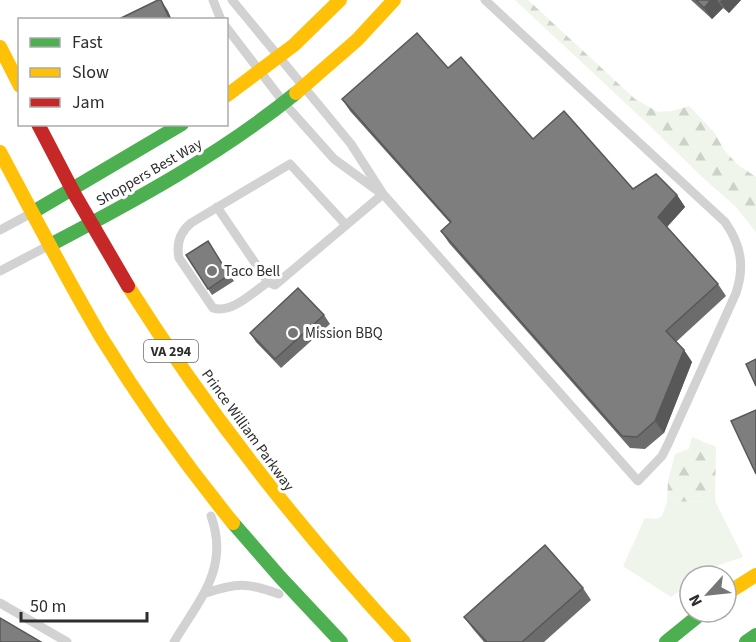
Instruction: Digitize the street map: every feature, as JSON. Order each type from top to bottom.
[{"type":"main road","points":[[228,95],[279,57],[340,0]]},
{"type":"main road","name":"Shoppers Best Way","points":[[50,245],[166,184],[218,152],[304,88],[394,0]]},
{"type":"main road","points":[[0,47],[18,82]]},
{"type":"main road","name":"Prince William Parkway","points":[[39,126],[71,190],[146,313],[248,462],[319,549],[404,642]]},
{"type":"main road","name":"Shoppers Best Way","points":[[33,212],[179,126]]},
{"type":"main road","points":[[0,152],[117,362],[194,472],[253,546],[341,642]]},
{"type":"main road","points":[[738,586],[756,574]]},
{"type":"main road","points":[[666,642],[688,624]]},
{"type":"main road","points":[[746,642],[756,635]]},
{"type":"lane","points":[[213,0],[221,18]]},
{"type":"lane","points":[[232,0],[351,144],[383,194],[638,481],[662,456],[736,293],[742,265],[740,250],[725,222],[485,0]]},
{"type":"lane","points":[[228,30],[285,104],[334,159],[383,194]]},
{"type":"lane","points":[[268,282],[226,309],[219,310],[209,304],[184,266],[177,249],[183,230],[290,164],[346,225]]},
{"type":"lane","points":[[217,207],[268,282],[275,285],[383,194]]},
{"type":"lane","points":[[0,230],[33,212]]},
{"type":"lane","points":[[0,271],[50,245]]},
{"type":"lane","points":[[174,642],[206,593],[218,556],[213,521],[194,472]]},
{"type":"lane","points":[[206,593],[224,586],[245,584],[279,594],[307,607]]},
{"type":"lane","points":[[0,603],[67,642]]},
{"type":"green space","points":[[515,0],[528,0],[635,99],[658,112],[689,106],[714,132],[724,150],[738,165],[756,177],[756,232],[735,206]]},
{"type":"green space","points":[[692,437],[716,447],[715,501],[667,502],[668,481],[675,454],[689,449]]},
{"type":"green space","points":[[715,501],[743,557],[722,564],[678,564],[678,592],[671,597],[623,566],[645,518],[657,519],[662,516],[667,502]]},
{"type":"building","points":[[161,0],[169,18],[121,18]]},
{"type":"building","points":[[696,0],[711,0],[704,8]]},
{"type":"building","points":[[417,33],[448,68],[461,57],[533,139],[564,111],[633,189],[656,174],[677,195],[658,217],[718,284],[666,331],[684,350],[655,421],[637,437],[622,436],[441,231],[451,222],[342,99]]},
{"type":"building","name":"Taco Bell","points":[[208,241],[229,275],[208,289],[186,255]]},
{"type":"building","name":"Mission BBQ","points":[[298,288],[324,315],[275,359],[250,333]]},
{"type":"building","points":[[756,359],[756,386],[746,364]]},
{"type":"building","points":[[756,410],[756,474],[731,421]]},
{"type":"building","points":[[545,545],[583,588],[522,642],[487,642],[464,617]]},
{"type":"building","points":[[0,618],[41,642],[0,642]]},
{"type":"traffic: fast","points":[[50,245],[146,193],[208,156],[296,93]]},
{"type":"traffic: fast","points":[[33,212],[179,126]]},
{"type":"traffic: fast","points":[[233,523],[341,642]]},
{"type":"traffic: fast","points":[[666,642],[688,624]]},
{"type":"traffic: fast","points":[[746,642],[756,635]]},
{"type":"traffic: slow","points":[[228,94],[294,45],[340,0]]},
{"type":"traffic: slow","points":[[296,93],[357,40],[394,0]]},
{"type":"traffic: slow","points":[[0,47],[18,82]]},
{"type":"traffic: slow","points":[[0,152],[75,291],[116,361],[164,432],[233,523]]},
{"type":"traffic: slow","points":[[128,286],[191,381],[258,471],[329,557],[404,642]]},
{"type":"traffic: slow","points":[[738,586],[756,575]]},
{"type":"traffic: jam","points":[[39,126],[75,195],[128,286]]},
{"type":"place","name":"Taco Bell","points":[[212,271]]},
{"type":"place","name":"Mission BBQ","points":[[293,333]]}]
